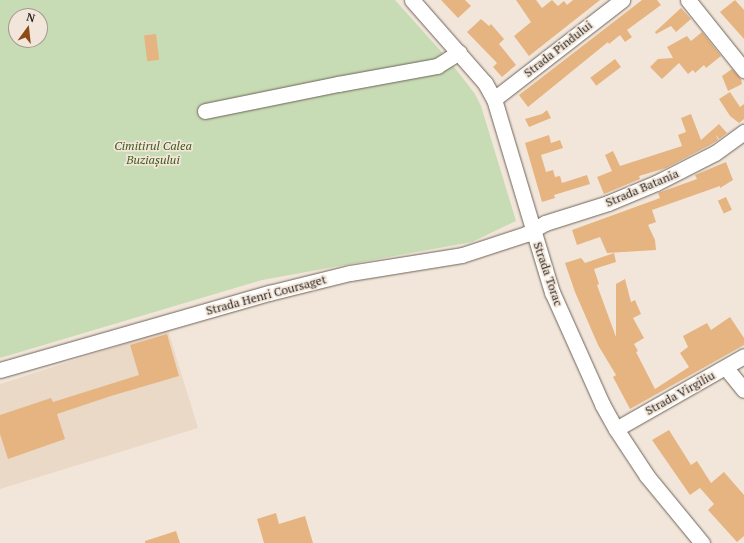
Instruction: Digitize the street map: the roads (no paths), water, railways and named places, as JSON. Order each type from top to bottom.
[{"type":"street","name":"Strada Torac","points":[[412,0],[485,83],[494,99],[552,292],[583,363],[616,429],[647,476],[702,543]]},
{"type":"street","name":"Strada Pindului","points":[[494,99],[622,0]]},
{"type":"street","points":[[688,0],[744,70]]},
{"type":"street","points":[[204,111],[437,66],[458,52]]},
{"type":"street","name":"Strada Batania","points":[[533,229],[545,223],[608,203],[656,183],[715,153],[744,132]]},
{"type":"street","name":"Strada Henri Coursaget","points":[[0,370],[269,293],[350,274],[462,255],[514,238],[533,229]]},
{"type":"street","name":"Strada Virgiliu","points":[[616,429],[726,368],[744,356]]},
{"type":"street","points":[[726,368],[744,390]]},
{"type":"park label","name":"Cimitirul Calea Buziașului","points":[[153,153]]}]
